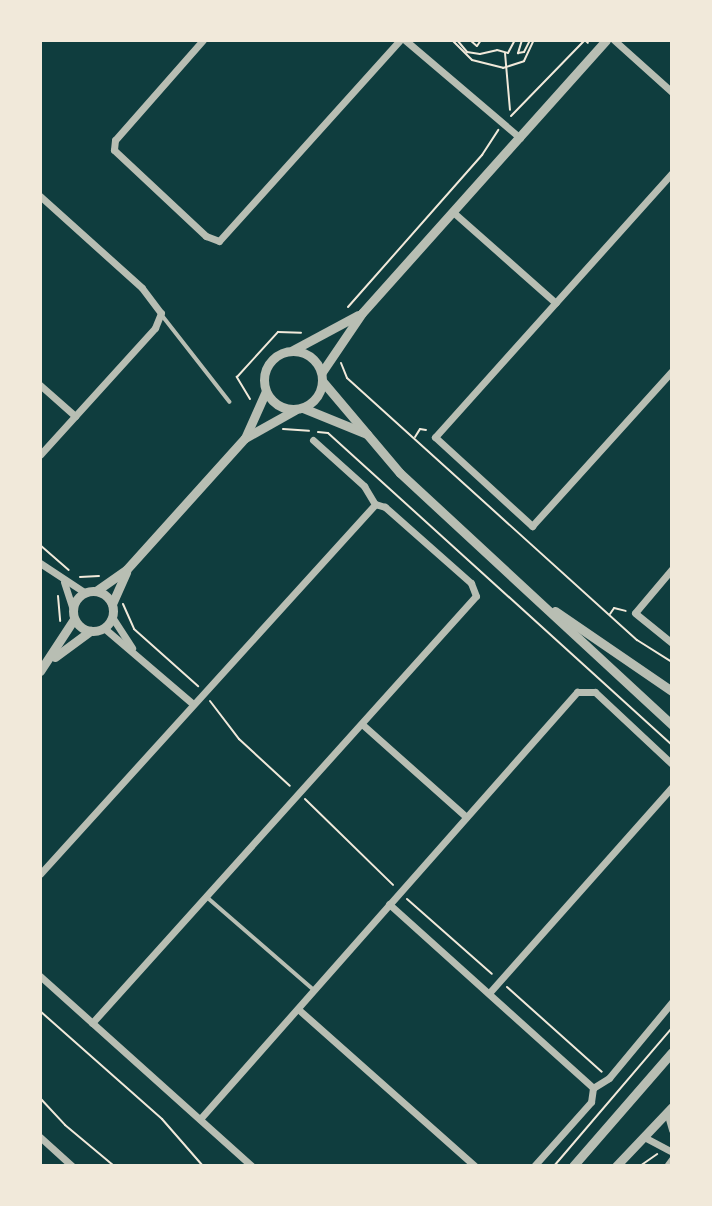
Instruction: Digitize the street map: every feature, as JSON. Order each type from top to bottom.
[{"type":"street","points":[[203,40],[115,140],[114,150],[206,236],[219,241],[400,40]]},
{"type":"street","points":[[405,40],[520,138]]},
{"type":"street","points":[[245,438],[315,400],[322,377],[362,313],[606,40]]},
{"type":"street","points":[[614,40],[672,92]]},
{"type":"street","points":[[672,173],[435,437],[532,526],[672,371]]},
{"type":"street","points":[[40,196],[142,288],[161,313],[155,328],[40,455]]},
{"type":"street","points":[[453,212],[556,303]]},
{"type":"street","points":[[40,563],[64,582],[84,592],[96,591],[127,570],[245,438],[266,391],[268,365],[362,313]]},
{"type":"street","points":[[291,351],[310,356],[322,377],[368,435],[424,497],[672,725]]},
{"type":"street","points":[[40,385],[75,416]]},
{"type":"street","points":[[266,391],[278,405],[300,408],[368,435]]},
{"type":"street","points":[[92,1023],[363,725],[476,596],[471,583],[385,507],[375,504],[365,485],[313,440]]},
{"type":"street","points":[[40,874],[375,504]]},
{"type":"street","points":[[672,569],[635,613],[672,643]]},
{"type":"street","points":[[127,570],[112,604],[112,617],[132,648]]},
{"type":"street","points":[[40,671],[74,619],[64,582]]},
{"type":"street","points":[[96,591],[112,604]]},
{"type":"street","points":[[72,607],[84,592]]},
{"type":"street","points":[[536,598],[672,691]]},
{"type":"street","points":[[48,662],[90,631],[104,628],[112,617]]},
{"type":"street","points":[[74,619],[90,631]]},
{"type":"street","points":[[104,628],[132,648],[192,704]]},
{"type":"street","points":[[200,1119],[577,692],[586,689],[595,692],[672,764]]},
{"type":"street","points":[[363,725],[465,816]]},
{"type":"street","points":[[490,992],[672,787]]},
{"type":"street","points":[[389,904],[593,1087]]},
{"type":"street","points":[[40,976],[252,1166]]},
{"type":"street","points":[[593,1087],[608,1078],[672,1002]]},
{"type":"street","points":[[298,1009],[475,1166]]},
{"type":"street","points":[[573,1166],[672,1052]]},
{"type":"street","points":[[534,1166],[591,1102],[593,1087]]},
{"type":"street","points":[[669,1110],[672,1130]]},
{"type":"street","points":[[616,1166],[669,1110]]},
{"type":"street","points":[[40,1137],[72,1166]]},
{"type":"street","points":[[644,1137],[672,1152]]},
{"type":"street","points":[[667,1166],[672,1160]]},
{"type":"lane","points":[[161,313],[230,402]]},
{"type":"lane","points":[[207,897],[315,991]]},
{"type":"path","points":[[452,40],[480,64],[503,68],[524,61],[532,42]]},
{"type":"path","points":[[457,40],[466,53]]},
{"type":"path","points":[[470,40],[477,46],[481,40]]},
{"type":"path","points":[[510,110],[503,68],[505,53],[515,40]]},
{"type":"path","points":[[522,40],[518,53],[532,42]]},
{"type":"path","points":[[347,308],[482,155],[503,123],[532,99],[585,40]]},
{"type":"path","points":[[466,53],[505,53]]},
{"type":"path","points":[[258,409],[237,377],[278,332],[302,334]]},
{"type":"path","points":[[337,350],[343,355],[346,378],[610,614],[672,663]]},
{"type":"path","points":[[275,422],[282,429],[328,433],[672,745]]},
{"type":"path","points":[[415,438],[420,429],[440,432]]},
{"type":"path","points":[[40,545],[77,577]]},
{"type":"path","points":[[118,589],[126,596],[124,609],[134,629],[204,692],[239,739],[399,892],[622,1088]]},
{"type":"path","points":[[610,614],[614,608],[635,613]]},
{"type":"path","points":[[40,1011],[162,1119],[203,1166]]},
{"type":"path","points":[[554,1166],[672,1028]]},
{"type":"path","points":[[40,1098],[65,1125],[114,1166]]}]
